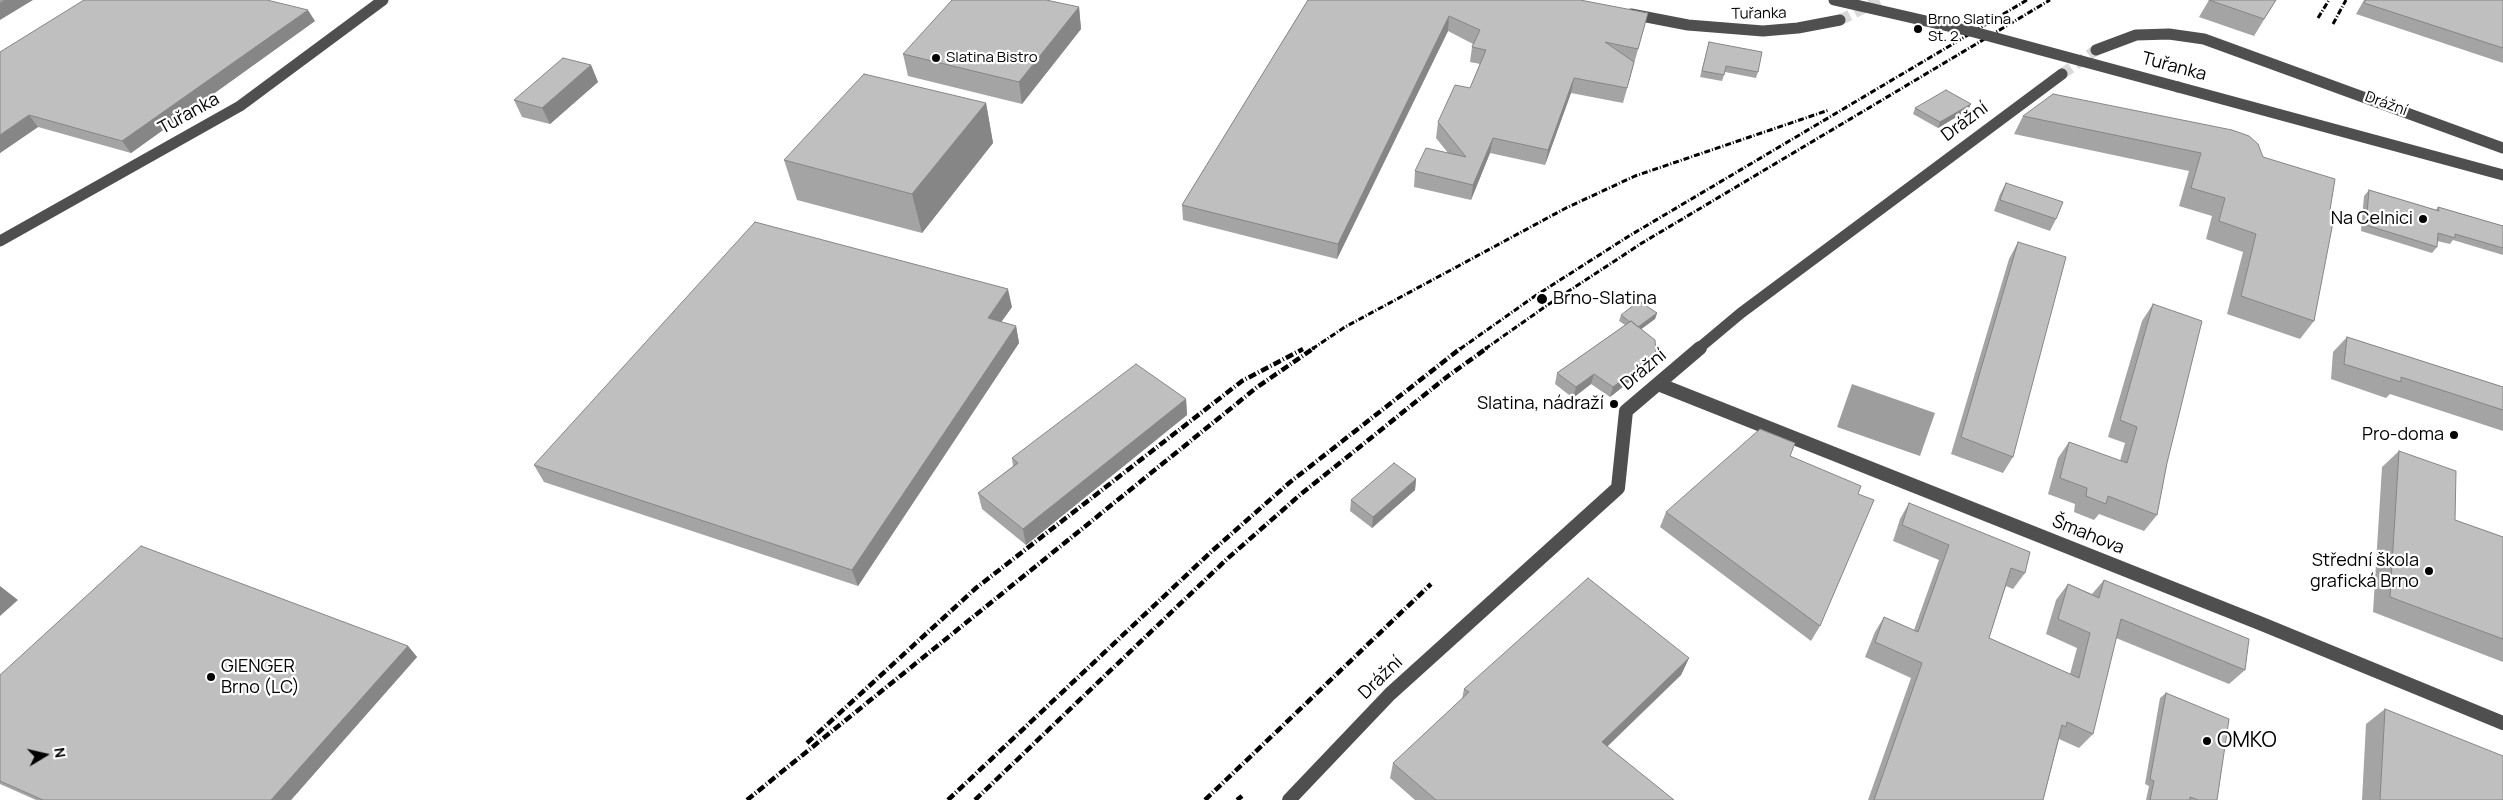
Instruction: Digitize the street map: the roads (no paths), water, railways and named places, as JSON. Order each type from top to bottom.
[{"type":"street","name":"Tuřanka","points":[[0,241],[240,106],[383,0]]},
{"type":"street","name":"Tuřanka","points":[[1834,0],[1974,32],[2503,175]]},
{"type":"street","name":"Tuřanka","points":[[1624,12],[1724,29],[1763,31],[1798,28],[1840,20]]},
{"type":"street","name":"Drážní","points":[[2096,50],[2110,43],[2136,35],[2153,34],[2204,39],[2503,148]]},
{"type":"street","name":"Drážní","points":[[1289,800],[1390,694],[1618,488],[1626,411],[1741,313],[2062,74]]},
{"type":"street","name":"Šmahova","points":[[1658,384],[2253,620],[2503,723]]},
{"type":"tunnel","points":[[1840,20],[1880,0]]},
{"type":"tunnel","points":[[2062,74],[2096,50]]},
{"type":"railway","points":[[1460,349],[1535,296],[1629,236],[2027,0]]},
{"type":"railway","points":[[1485,349],[1642,243],[2050,0]]},
{"type":"railway","points":[[2318,18],[2329,0]]},
{"type":"railway","points":[[2333,24],[2346,0]]},
{"type":"railway","points":[[1312,349],[1345,327],[1566,208],[1635,176],[1829,110]]},
{"type":"railway","points":[[747,800],[1256,388],[1314,348]]},
{"type":"railway","points":[[948,800],[1212,551],[1289,483],[1461,348]]},
{"type":"railway","points":[[975,800],[1227,559],[1301,494],[1448,376],[1487,348]]},
{"type":"railway","points":[[807,743],[976,588],[1242,381],[1303,349]]},
{"type":"railway","points":[[1205,800],[1431,584]]},
{"type":"railway","points":[[1237,800],[1242,796]]},
{"type":"place","name":"Brno Slatina St. 2","points":[[1918,29]]},
{"type":"place","name":"Slatina Bistro","points":[[936,58]]},
{"type":"place","name":"Na Celnici","points":[[2423,219]]},
{"type":"place","name":"Brno-Slatina","points":[[1542,299]]},
{"type":"place","name":"Slatina, nádraží","points":[[1614,404]]},
{"type":"place","name":"Pro-doma","points":[[2454,435]]},
{"type":"place","name":"Střední škola grafická Brno","points":[[2429,571]]},
{"type":"place","name":"GIENGER Brno (LC)","points":[[211,677]]},
{"type":"place","name":"OMKO","points":[[2207,741]]}]
